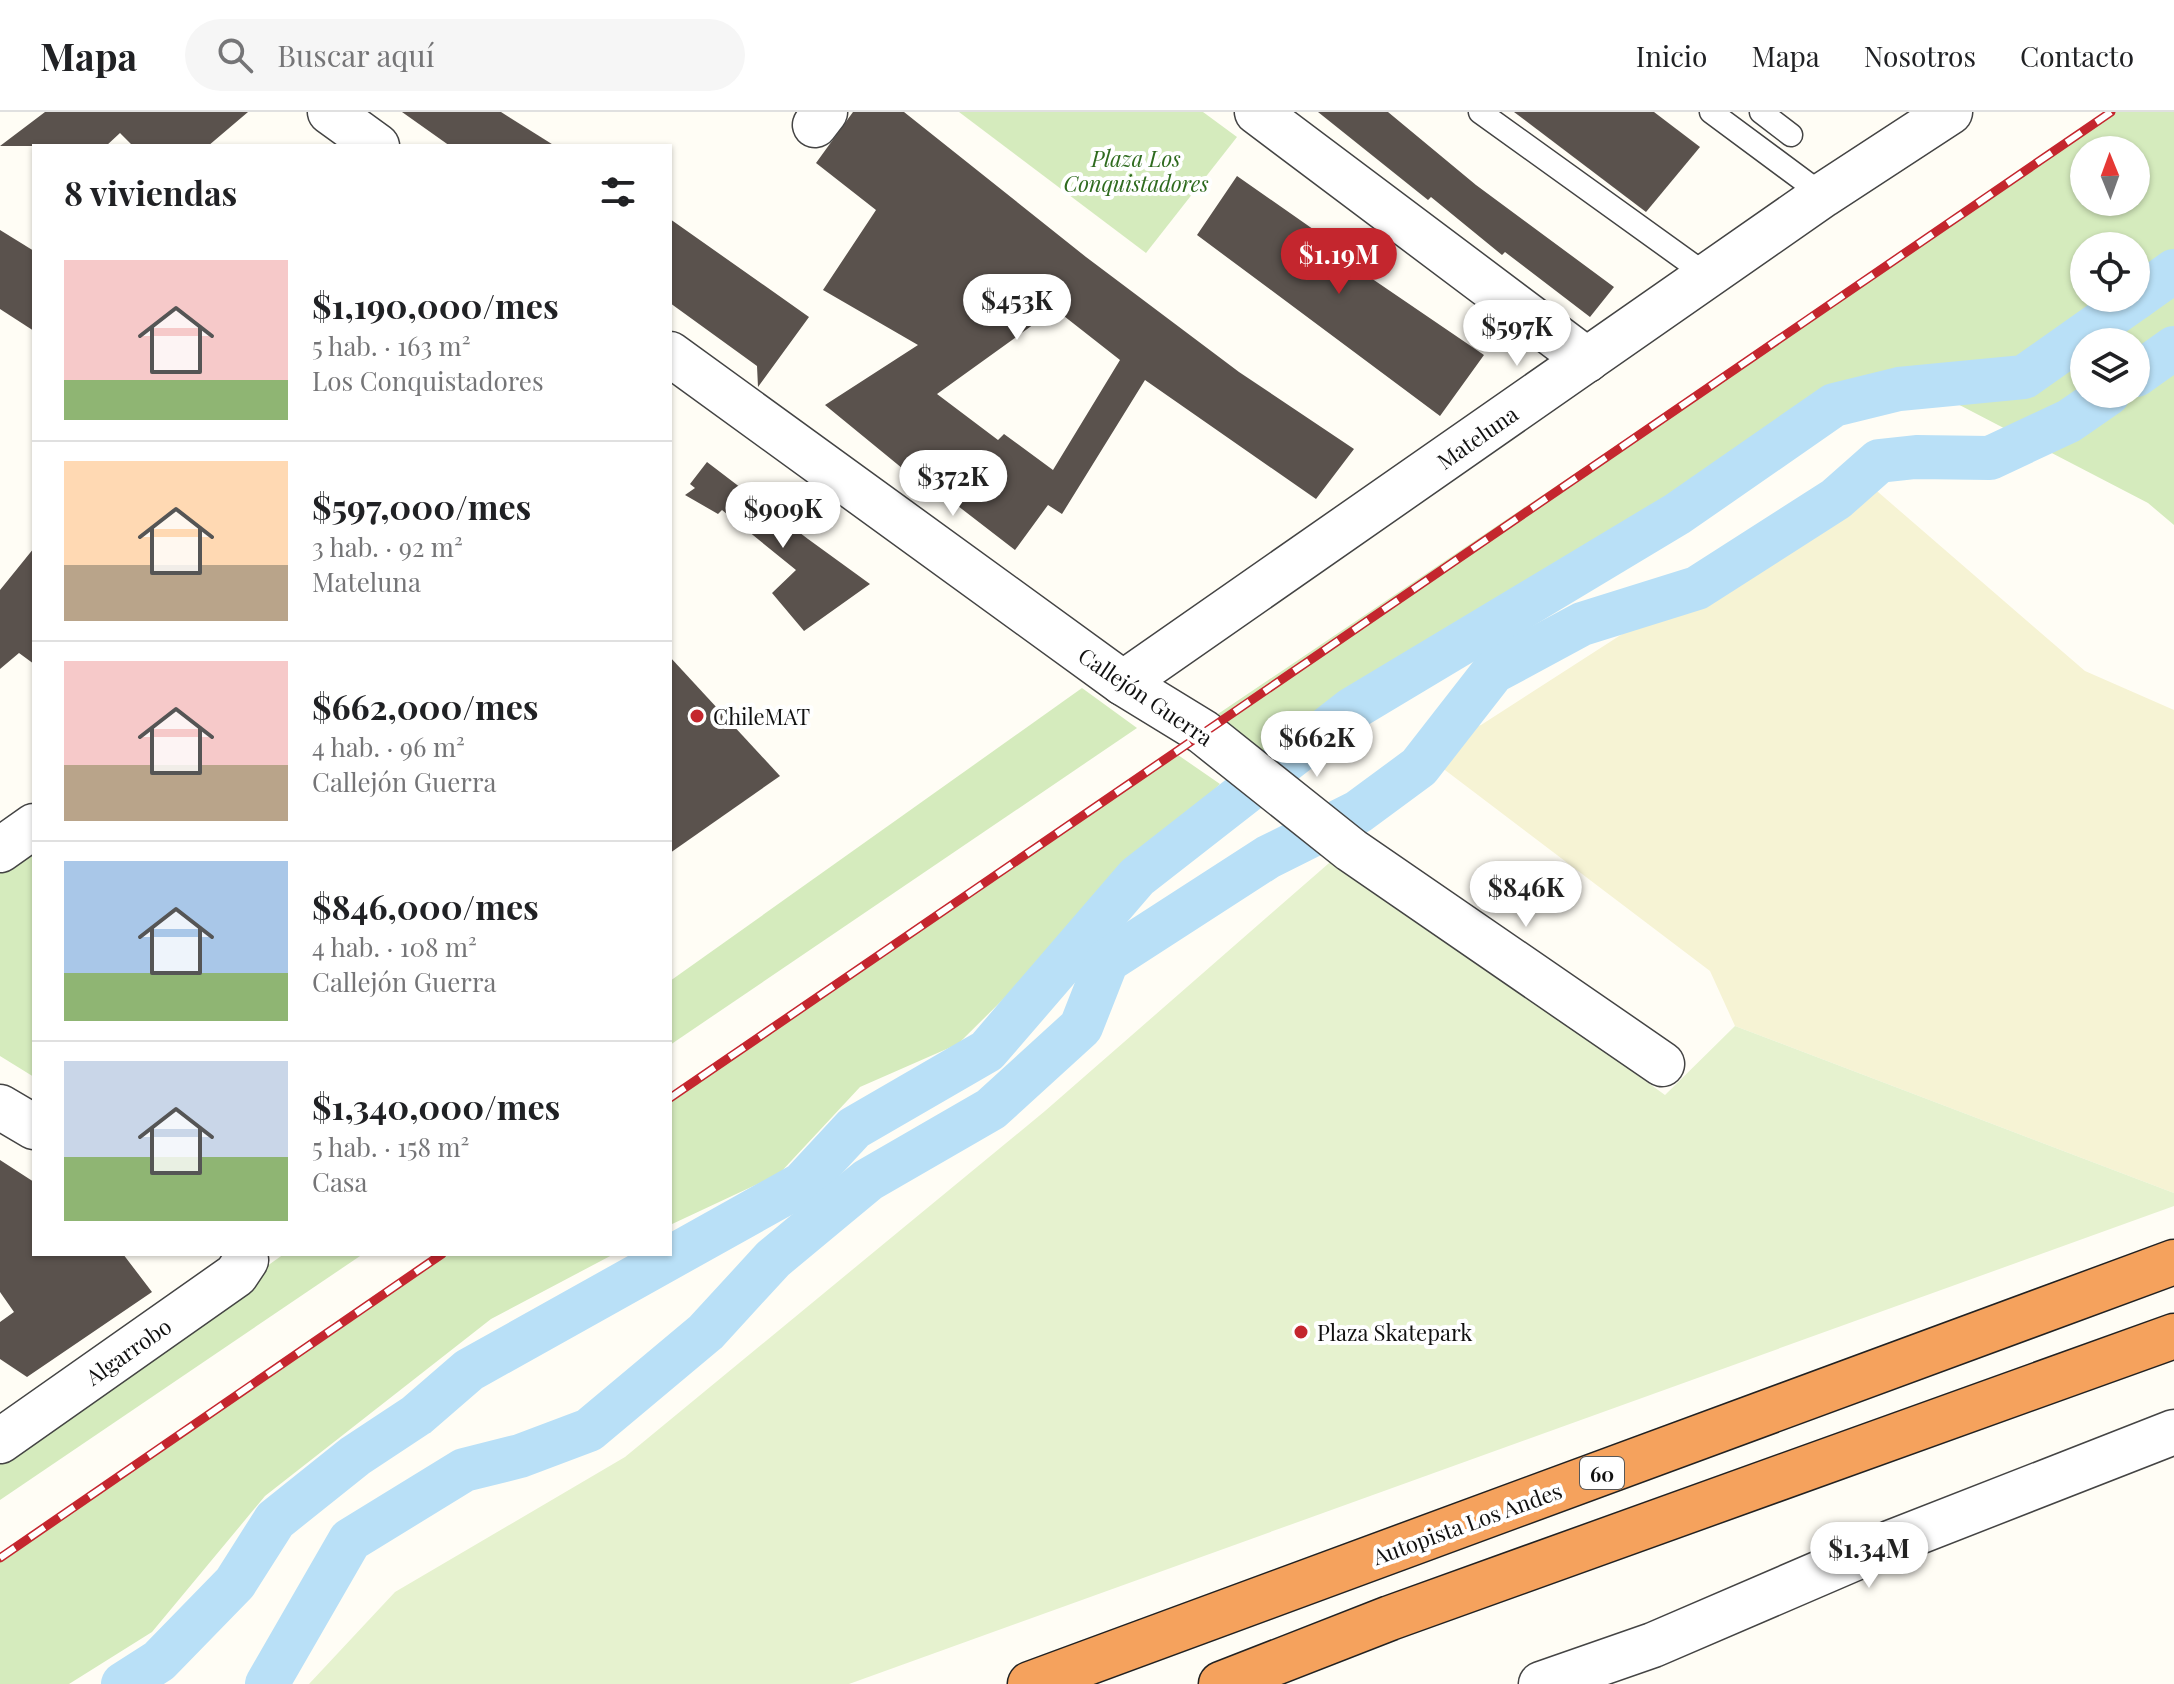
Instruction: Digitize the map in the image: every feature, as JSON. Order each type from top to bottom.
[{"type":"highway","name":"Autopista Los Andes","points":[[1030,1684],[2174,1262]]},
{"type":"highway","points":[[1221,1684],[1390,1618],[2174,1336]]},
{"type":"street","points":[[330,112],[374,144]]},
{"type":"street","points":[[1257,112],[1587,360]]},
{"type":"street","name":"Mateluna","points":[[1123,683],[1823,195],[1950,112]]},
{"type":"street","name":"Callejón Guerra","points":[[674,363],[1123,683],[1203,732],[1351,850],[1662,1064]]},
{"type":"street","points":[[0,850],[32,827]]},
{"type":"street","points":[[0,1107],[32,1126]]},
{"type":"street","name":"Algarrobo","points":[[0,1441],[236,1275],[245,1256]]},
{"type":"street","points":[[1541,1684],[1653,1645],[1890,1543],[2174,1432]]},
{"type":"lane","points":[[1480,112],[1708,276]]},
{"type":"lane","points":[[1711,112],[1823,195]]},
{"type":"lane","points":[[1761,112],[1791,135]]},
{"type":"shaded area","points":[[1863,479],[2085,671],[2174,710],[2174,1193],[1735,1026],[1710,971],[1412,745],[1481,725]]},
{"type":"green space","name":"Plaza Los Conquistadores","points":[[959,112],[1203,112],[1237,137],[1146,253]]},
{"type":"green space","points":[[2111,112],[2174,112],[2174,525],[2148,503],[1898,373],[1831,387],[1655,504],[1349,690],[1265,755],[1212,718],[2070,140],[2070,216],[2150,216],[2150,136],[2075,136]]},
{"type":"green space","points":[[1082,688],[1137,728],[672,1044],[672,980]]},
{"type":"green space","points":[[1178,755],[1220,784],[958,1044],[860,1087],[779,1174],[672,1224],[672,1098]]},
{"type":"green space","points":[[32,839],[32,1076],[0,1056],[0,863]]},
{"type":"green space","name":"Plaza Skatepark","points":[[1336,857],[1665,1095],[1735,1026],[2174,1193],[2174,1206],[849,1684],[309,1684],[395,1592],[625,1457],[1045,1111]]},
{"type":"green space","points":[[281,1256],[360,1256],[0,1500],[0,1455]]},
{"type":"green space","points":[[439,1256],[610,1256],[491,1319],[265,1496],[152,1632],[69,1684],[0,1684],[0,1554]]},
{"type":"building","points":[[45,112],[248,112],[210,144],[131,144],[120,133],[108,144],[0,146]]},
{"type":"building","points":[[402,112],[501,112],[552,144],[447,144]]},
{"type":"building","points":[[853,112],[904,112],[1086,257],[1239,372],[1354,449],[1316,499],[1145,380],[1062,514],[1048,505],[1015,550],[923,479],[919,482],[825,405],[918,345],[823,290],[876,210],[816,163]],"holes":[[[1055,309],[1120,360],[1053,470],[1004,434],[998,440],[937,394]]]},
{"type":"building","points":[[1318,112],[1388,112],[1476,185],[1614,287],[1590,317],[1505,252],[1502,255],[1431,197],[1428,200]]},
{"type":"building","points":[[1514,112],[1654,112],[1700,147],[1646,212]]},
{"type":"building","points":[[1237,176],[1350,255],[1346,261],[1484,355],[1440,416],[1197,235]]},
{"type":"building","points":[[672,220],[809,317],[758,387],[757,366],[672,304]]},
{"type":"building","points":[[0,230],[32,250],[32,330],[0,309]]},
{"type":"building","points":[[707,462],[870,584],[804,631],[772,593],[796,570],[722,510],[718,514],[685,495],[695,488],[690,484]]},
{"type":"building","points":[[32,550],[32,663],[19,653],[0,669],[0,590]]},
{"type":"building","name":"ChileMAT","points":[[672,659],[780,776],[672,852]]},
{"type":"building","points":[[0,1160],[32,1181],[32,1256],[125,1256],[152,1292],[27,1377],[0,1359],[0,1322],[14,1312],[0,1292]]},
{"type":"waterway","points":[[2150,288],[2174,271]]},
{"type":"waterway","points":[[123,1684],[159,1661],[235,1583],[275,1520],[355,1456],[417,1415],[469,1370],[802,1184],[854,1128],[987,1051],[1137,877],[1352,709],[1677,514],[1834,405],[1899,389],[2024,377],[2116,312]]},
{"type":"waterway","points":[[2150,365],[2174,348]]},
{"type":"waterway","points":[[267,1684],[350,1540],[464,1470],[520,1456],[589,1430],[706,1332],[773,1259],[868,1180],[991,1109],[1081,1027],[1107,961],[1268,857],[1358,812],[1419,767],[1493,672],[1582,624],[1697,588],[1836,499],[1879,461],[1916,457],[1990,458],[2069,421],[2088,408]]},
{"type":"railway","points":[[672,1097],[2111,112]]},
{"type":"railway","points":[[0,1558],[439,1256]]},
{"type":"place","name":"ChileMAT","points":[[697,716]]},
{"type":"place","name":"Plaza Skatepark","points":[[1301,1332]]}]
